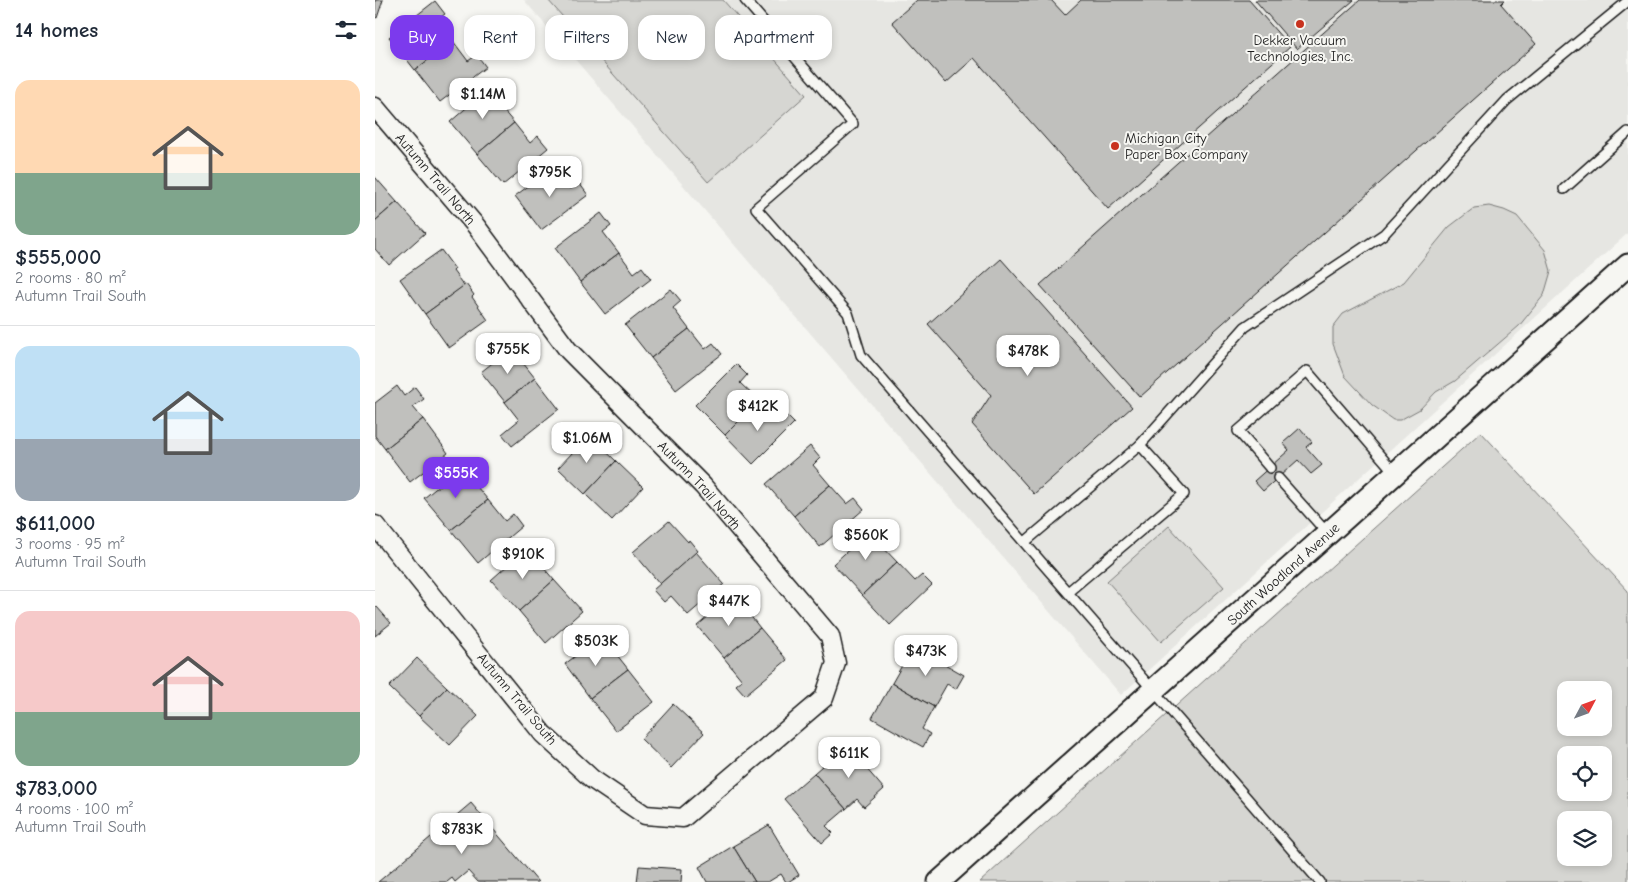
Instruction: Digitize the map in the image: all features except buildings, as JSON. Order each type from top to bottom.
[{"type":"street","name":"Autumn Trail North","points":[[375,107],[476,226],[568,350],[703,486],[830,636],[836,663]]},
{"type":"street","name":"South Woodland Avenue","points":[[939,882],[1628,265]]},
{"type":"street","name":"Autumn Trail South","points":[[375,525],[543,734],[592,779],[645,815],[683,818],[823,698],[836,663]]},
{"type":"lane","points":[[745,0],[853,124],[756,208],[848,313],[861,355],[1320,882]]},
{"type":"lane","points":[[1025,542],[1140,445],[1245,327],[1384,234],[1507,100],[1628,1]]},
{"type":"lane","points":[[1563,189],[1628,132]]},
{"type":"lane","points":[[1270,468],[1238,432],[1307,371],[1395,474]]},
{"type":"lane","points":[[1068,592],[1184,494],[1140,445]]},
{"type":"lane","points":[[1278,478],[1328,534]]},
{"type":"shaded area","points":[[524,0],[1628,0],[1628,233],[1121,695],[576,60],[628,60],[628,15],[545,15],[545,24]]},
{"type":"shaded area","points":[[548,0],[723,0],[736,15],[715,15],[715,60],[775,60],[806,95],[708,182],[601,60],[628,60],[628,15],[561,15]]},
{"type":"shaded area","points":[[1489,206],[1517,216],[1545,250],[1551,271],[1544,295],[1519,326],[1455,381],[1436,392],[1420,409],[1400,420],[1393,420],[1372,405],[1345,376],[1333,344],[1333,327],[1343,314],[1404,282],[1449,227],[1474,208]]},
{"type":"shaded area","points":[[1481,432],[1628,591],[1628,882],[980,882]]},
{"type":"shaded area","points":[[1169,526],[1224,587],[1161,642],[1107,581]]},
{"type":"place","name":"Dekker Vacuum Technologies, Inc.","points":[[1300,24]]},
{"type":"place","name":"Michigan City Paper Box Company","points":[[1115,146]]}]
